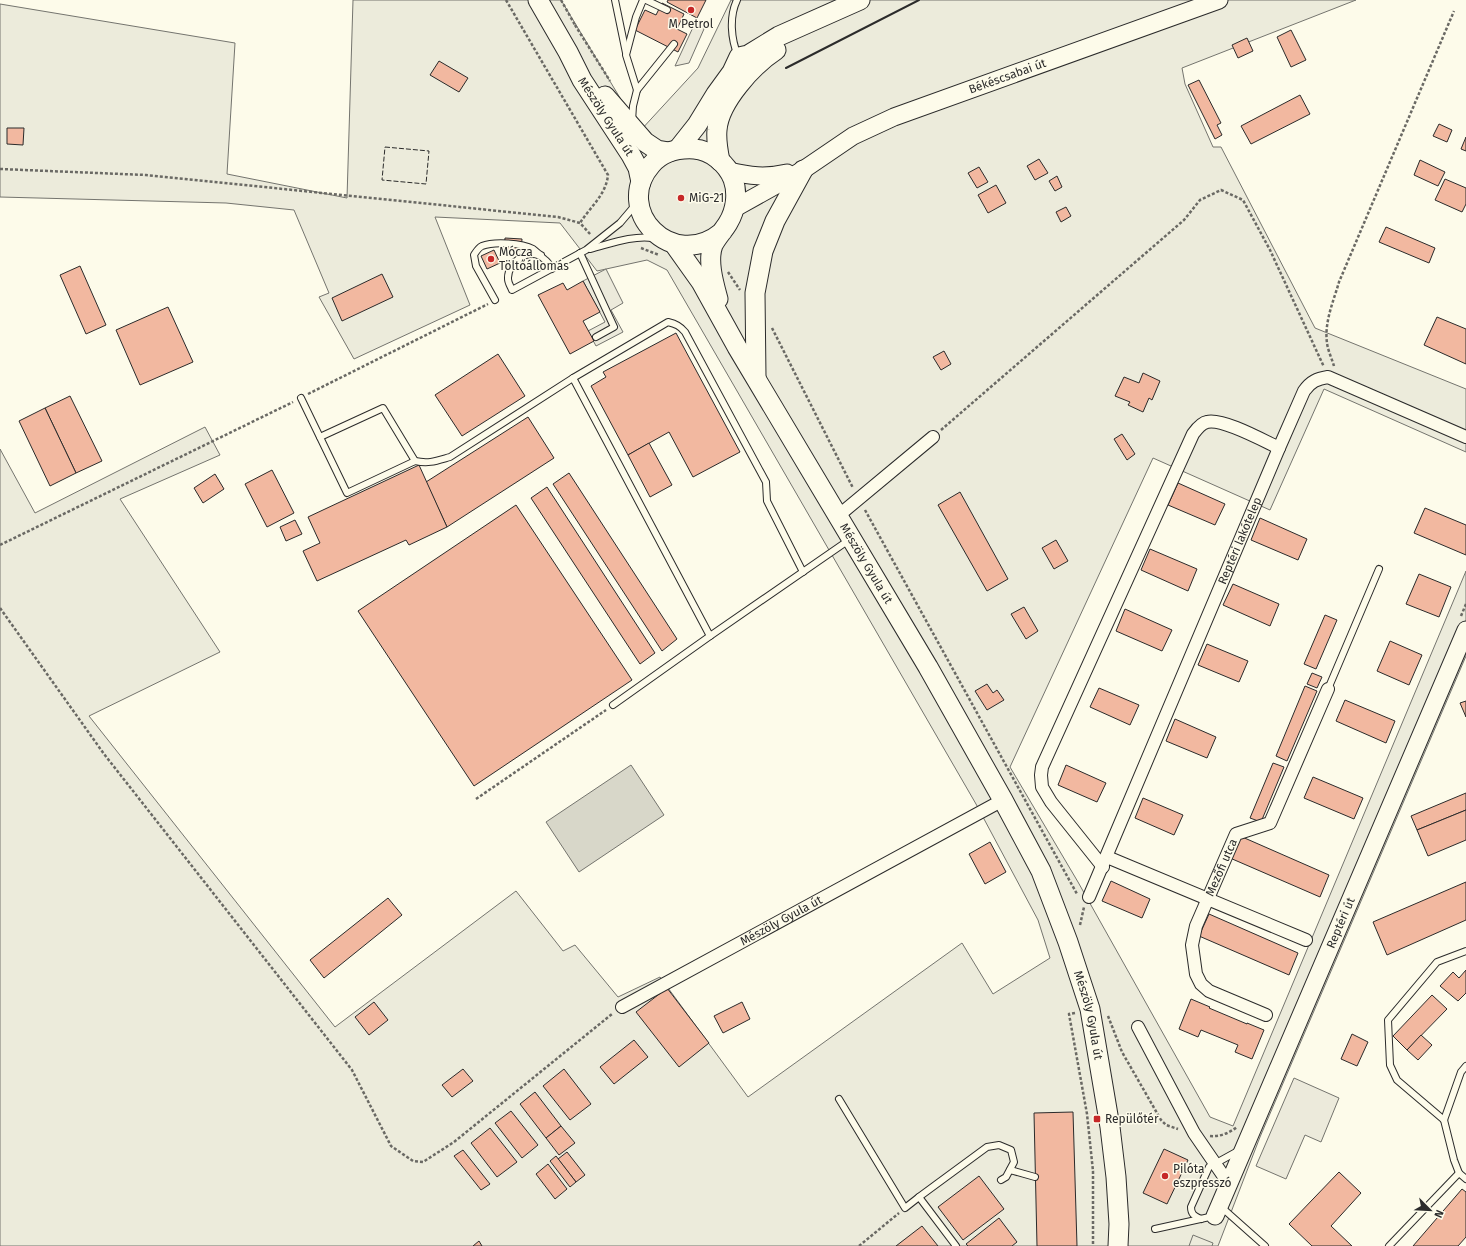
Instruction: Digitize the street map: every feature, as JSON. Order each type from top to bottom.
[{"type":"main road","name":"Mészöly Gyula út","points":[[538,0],[568,52],[582,80],[638,168],[643,217],[647,225],[654,232],[669,242],[701,282],[727,329],[928,667],[1003,800],[1040,871],[1057,909],[1080,974],[1090,1009],[1110,1127],[1119,1217],[1118,1246]]},
{"type":"main road","points":[[640,192],[644,174],[654,161],[674,150],[697,125],[716,94],[732,72],[739,57],[748,55],[779,36],[860,0]]},
{"type":"main road","points":[[724,166],[717,143],[718,125],[724,108],[732,94],[749,72],[771,53],[837,11]]},
{"type":"main road","name":"Mészöly Gyula út","points":[[568,52],[632,129],[645,142],[657,150],[698,149],[706,152],[724,166],[736,189],[735,208],[728,224],[713,246],[712,277],[727,329]]},
{"type":"main road","points":[[756,377],[755,293],[763,252],[775,221],[803,170]]},
{"type":"main road","name":"Mészöly Gyula út","points":[[669,242],[684,246],[703,243],[716,237],[722,232]]},
{"type":"street","name":"Békéscsabai út","points":[[735,208],[803,170],[853,136],[894,117],[1219,0]]},
{"type":"street","name":"Békéscsabai út","points":[[724,166],[752,176],[767,177],[803,170]]},
{"type":"street","points":[[1328,377],[1466,437]]},
{"type":"street","name":"Reptéri lakótelep","points":[[1085,901],[1105,862],[1304,391],[1309,384],[1317,379],[1328,377]]},
{"type":"street","points":[[1279,448],[1229,425],[1217,422],[1207,422],[1200,426],[1192,434],[1042,768],[1041,775],[1042,787],[1051,802],[1105,862],[1208,899],[1306,940]]},
{"type":"street","points":[[838,516],[933,437]]},
{"type":"street","name":"Reptéri út","points":[[1212,1213],[1229,1184],[1245,1148],[1466,630]]},
{"type":"street","name":"Mezőfi utca","points":[[1266,1014],[1209,991],[1201,984],[1196,974],[1192,944],[1196,926],[1236,834],[1270,823],[1328,689]]},
{"type":"street","name":"Mészöly Gyula út","points":[[622,1007],[1003,800]]},
{"type":"street","points":[[1138,1027],[1194,1133],[1229,1184]]},
{"type":"lane","points":[[615,0],[626,55],[637,90]]},
{"type":"lane","points":[[626,55],[636,18],[643,0]]},
{"type":"lane","points":[[646,0],[667,10]]},
{"type":"lane","points":[[737,0],[732,10],[731,21],[736,50],[739,57]]},
{"type":"lane","points":[[632,129],[633,106],[637,90],[674,44]]},
{"type":"lane","points":[[586,250],[620,223],[640,192]]},
{"type":"lane","points":[[544,258],[535,255],[526,256],[518,259],[512,264],[508,272],[507,280],[512,290],[586,250],[628,239],[645,237],[669,242]]},
{"type":"lane","points":[[495,300],[476,266],[474,255],[478,249],[483,246],[502,243],[522,246],[533,250],[544,258],[552,269]]},
{"type":"lane","points":[[580,253],[614,327],[596,337]]},
{"type":"lane","points":[[301,398],[348,493],[415,461],[426,463],[450,457],[572,378],[668,322],[681,327],[685,332],[766,482],[767,501],[803,572]]},
{"type":"lane","points":[[572,378],[710,636]]},
{"type":"lane","points":[[320,437],[383,408],[415,461]]},
{"type":"lane","points":[[613,705],[851,539]]},
{"type":"lane","points":[[1328,689],[1379,569]]},
{"type":"lane","points":[[1444,1120],[1397,1080],[1390,1065],[1388,1020],[1437,962],[1466,951]]},
{"type":"lane","points":[[1466,1066],[1461,1072],[1444,1120],[1459,1174],[1466,1179]]},
{"type":"lane","points":[[838,1099],[905,1208],[987,1147],[999,1145],[1011,1150],[1014,1162],[1006,1177],[1001,1180]]},
{"type":"lane","points":[[1245,1148],[1209,1167],[1191,1207],[1191,1212],[1193,1215],[1212,1213],[1265,1246]]},
{"type":"lane","points":[[1010,1170],[1035,1177]]},
{"type":"lane","points":[[1389,1246],[1459,1174]]},
{"type":"lane","points":[[919,1197],[956,1246]]},
{"type":"lane","points":[[1155,1229],[1212,1213]]},
{"type":"path","points":[[506,0],[608,175],[607,184],[602,193],[588,210],[580,223]]},
{"type":"path","points":[[1340,382],[1327,342],[1330,312],[1339,282],[1454,11]]},
{"type":"path","points":[[575,25],[610,82]]},
{"type":"path","points":[[0,169],[146,175],[558,217],[580,223],[597,241]]},
{"type":"path","points":[[933,437],[1184,220],[1200,200],[1221,190],[1242,200],[1270,250],[1328,377]]},
{"type":"path","points":[[726,268],[737,288],[743,293],[755,293]]},
{"type":"path","points":[[0,545],[301,398],[495,300]]},
{"type":"path","points":[[772,327],[859,499],[1085,901],[1079,924],[1082,931]]},
{"type":"path","points":[[0,608],[104,754],[352,1070],[391,1146],[413,1161],[423,1162],[454,1142],[622,1007]]},
{"type":"path","points":[[476,799],[613,705]]},
{"type":"path","points":[[1069,1014],[1088,1114],[1093,1164],[1093,1246]]},
{"type":"path","points":[[1108,1015],[1122,1052],[1161,1120],[1172,1128],[1194,1133]]},
{"type":"path","points":[[859,1246],[905,1208]]},
{"type":"shaded area","points":[[353,0],[561,0],[640,131],[698,68],[731,0],[1356,0],[1182,68],[1185,84],[1213,147],[1221,147],[1315,328],[1466,389],[1466,452],[1324,389],[1270,510],[1153,458],[1010,767],[1078,882],[1210,1117],[1233,1126],[1466,571],[1466,656],[1260,1137],[1218,1246],[0,1246],[0,449],[35,513],[205,427],[220,455],[120,499],[220,652],[89,716],[335,1027],[516,891],[563,951],[575,945],[618,997],[660,977],[748,1097],[962,943],[993,994],[1050,958],[1038,920],[976,804],[667,270],[647,260],[597,271],[560,223],[435,217],[470,305],[354,359],[319,297],[329,293],[294,210],[226,203],[0,197],[0,4],[235,43],[227,174],[347,198]]},
{"type":"shaded area","points":[[702,22],[704,29],[689,63],[675,66],[695,23]]},
{"type":"shaded area","points":[[606,269],[623,303],[611,310],[623,332],[596,346],[588,331],[605,322],[583,281]]},
{"type":"shaded area","points":[[631,765],[664,815],[579,872],[546,822]]},
{"type":"shaded area","points":[[1294,1078],[1339,1098],[1321,1142],[1305,1135],[1286,1179],[1256,1166]]},
{"type":"shaded area","points":[[1193,1235],[1213,1243],[1212,1246],[1189,1246]]},
{"type":"building","name":"M Petrol","points":[[668,0],[706,0],[697,18],[667,2]]},
{"type":"building","points":[[662,3],[684,14],[677,29],[687,34],[678,52],[635,30],[645,10],[656,15]]},
{"type":"building","points":[[1291,30],[1306,60],[1291,67],[1277,37]]},
{"type":"building","points":[[1247,38],[1253,51],[1238,58],[1232,45]]},
{"type":"building","points":[[439,61],[468,78],[459,92],[430,75]]},
{"type":"building","points":[[1199,80],[1221,123],[1217,125],[1222,135],[1215,139],[1188,85]]},
{"type":"building","points":[[1300,95],[1310,114],[1251,144],[1241,126]]},
{"type":"building","points":[[1439,124],[1452,130],[1447,142],[1433,136]]},
{"type":"building","points":[[7,128],[24,128],[23,145],[7,144]]},
{"type":"building","points":[[1466,137],[1466,151],[1461,149]]},
{"type":"building","points":[[1039,159],[1048,173],[1035,180],[1027,166]]},
{"type":"building","points":[[1420,160],[1445,172],[1438,186],[1414,175]]},
{"type":"building","points":[[979,167],[988,182],[977,188],[968,173]]},
{"type":"building","points":[[1057,176],[1062,187],[1055,191],[1049,181]]},
{"type":"building","points":[[1445,179],[1466,188],[1466,204],[1462,212],[1435,200]]},
{"type":"building","points":[[996,185],[1006,203],[988,213],[978,195]]},
{"type":"building","points":[[1066,207],[1071,216],[1061,222],[1056,212]]},
{"type":"building","points":[[1386,227],[1435,248],[1429,263],[1379,242]]},
{"type":"building","points":[[505,238],[522,239],[521,251],[504,250]]},
{"type":"building","name":"Mócza Töltőállomás","points":[[494,250],[500,263],[487,269],[481,256]]},
{"type":"building","points":[[80,266],[106,325],[86,334],[60,275]]},
{"type":"building","points":[[382,274],[393,297],[342,321],[332,298]]},
{"type":"building","points":[[583,281],[600,312],[583,321],[594,341],[570,354],[538,295],[563,283],[567,290]]},
{"type":"building","points":[[168,307],[193,362],[140,385],[116,330]]},
{"type":"building","points":[[1437,317],[1466,329],[1466,364],[1424,345]]},
{"type":"building","points":[[676,333],[740,452],[693,477],[669,432],[628,455],[591,386],[606,377],[603,372]]},
{"type":"building","points":[[944,351],[951,364],[941,370],[933,357]]},
{"type":"building","points":[[498,354],[525,396],[462,436],[435,395]]},
{"type":"building","points":[[1143,373],[1160,381],[1152,400],[1149,398],[1143,412],[1128,405],[1130,402],[1115,396],[1124,377],[1139,383]]},
{"type":"building","points":[[70,396],[102,461],[76,473],[45,408]]},
{"type":"building","points":[[45,408],[76,473],[50,486],[19,421]]},
{"type":"building","points":[[528,417],[554,458],[447,527],[426,482]]},
{"type":"building","points":[[1122,434],[1135,454],[1127,460],[1114,439]]},
{"type":"building","points":[[649,443],[672,485],[650,497],[628,455]]},
{"type":"building","points":[[419,465],[447,527],[409,545],[406,540],[317,581],[303,551],[320,543],[308,517]]},
{"type":"building","points":[[272,470],[294,513],[267,527],[245,484]]},
{"type":"building","points":[[569,473],[677,639],[662,651],[553,484]]},
{"type":"building","points":[[215,474],[224,489],[203,503],[194,488]]},
{"type":"building","points":[[1178,483],[1225,504],[1215,525],[1168,505]]},
{"type":"building","points":[[547,487],[655,653],[640,664],[531,498]]},
{"type":"building","points":[[960,492],[1008,579],[987,591],[938,505]]},
{"type":"building","points":[[516,505],[632,680],[474,786],[358,611]]},
{"type":"building","points":[[1425,508],[1466,525],[1466,555],[1414,533]]},
{"type":"building","points":[[1260,518],[1307,539],[1298,560],[1251,540]]},
{"type":"building","points":[[295,520],[302,534],[286,541],[280,527]]},
{"type":"building","points":[[1056,540],[1068,561],[1054,569],[1042,548]]},
{"type":"building","points":[[1150,549],[1197,569],[1188,591],[1141,570]]},
{"type":"building","points":[[1419,574],[1451,587],[1439,617],[1406,604]]},
{"type":"building","points":[[1233,584],[1279,604],[1270,626],[1223,605]]},
{"type":"building","points":[[1024,607],[1038,631],[1026,639],[1011,614]]},
{"type":"building","points":[[1125,609],[1172,630],[1162,651],[1116,631]]},
{"type":"building","points":[[1325,615],[1337,620],[1316,669],[1304,664]]},
{"type":"building","points":[[1390,641],[1422,655],[1409,685],[1377,671]]},
{"type":"building","points":[[1207,644],[1248,661],[1239,682],[1198,665]]},
{"type":"building","points":[[1312,673],[1322,677],[1317,688],[1307,684]]},
{"type":"building","points":[[987,684],[993,693],[997,690],[1004,700],[987,710],[975,691]]},
{"type":"building","points":[[1305,686],[1317,691],[1287,761],[1276,756]]},
{"type":"building","points":[[1099,688],[1139,705],[1130,725],[1090,707]]},
{"type":"building","points":[[1345,700],[1395,721],[1386,743],[1336,721]]},
{"type":"building","points":[[1466,701],[1466,717],[1460,703]]},
{"type":"building","points":[[1175,719],[1216,737],[1207,758],[1166,741]]},
{"type":"building","points":[[1273,763],[1284,767],[1261,822],[1250,818]]},
{"type":"building","points":[[1066,765],[1106,783],[1097,802],[1058,785]]},
{"type":"building","points":[[1313,777],[1363,798],[1354,819],[1304,798]]},
{"type":"building","points":[[1466,793],[1466,810],[1417,830],[1411,816]]},
{"type":"building","points":[[1143,798],[1183,815],[1174,835],[1135,818]]},
{"type":"building","points":[[1466,810],[1466,840],[1428,856],[1417,830]]},
{"type":"building","points":[[1240,836],[1329,875],[1320,897],[1230,858]]},
{"type":"building","points":[[990,842],[1006,872],[985,884],[969,854]]},
{"type":"building","points":[[1111,881],[1150,899],[1142,918],[1102,901]]},
{"type":"building","points":[[1466,882],[1466,920],[1387,955],[1373,922]]},
{"type":"building","points":[[388,898],[402,915],[324,978],[310,960]]},
{"type":"building","points":[[1209,914],[1298,953],[1289,975],[1199,936]]},
{"type":"building","points":[[1466,970],[1466,993],[1458,1001],[1440,986],[1453,972],[1459,978]]},
{"type":"building","points":[[667,988],[709,1043],[679,1067],[636,1012]]},
{"type":"building","points":[[1432,995],[1447,1009],[1407,1050],[1393,1036]]},
{"type":"building","points":[[1191,999],[1210,1007],[1209,1008],[1264,1030],[1252,1059],[1235,1052],[1238,1045],[1201,1030],[1198,1037],[1179,1029]]},
{"type":"building","points":[[374,1002],[388,1020],[369,1035],[355,1017]]},
{"type":"building","points":[[742,1002],[750,1019],[723,1033],[714,1016]]},
{"type":"building","points":[[1352,1034],[1368,1042],[1357,1066],[1341,1059]]},
{"type":"building","points":[[1421,1035],[1432,1045],[1418,1060],[1407,1050]]},
{"type":"building","points":[[634,1040],[648,1057],[614,1084],[600,1067]]},
{"type":"building","points":[[463,1069],[473,1081],[452,1097],[442,1085]]},
{"type":"building","points":[[564,1069],[591,1104],[570,1120],[543,1086]]},
{"type":"building","points":[[535,1092],[561,1126],[546,1138],[520,1104]]},
{"type":"building","points":[[511,1111],[538,1145],[522,1158],[495,1123]]},
{"type":"building","points":[[1073,1112],[1077,1246],[1037,1246],[1034,1113]]},
{"type":"building","points":[[561,1126],[575,1143],[559,1155],[546,1138]]},
{"type":"building","points":[[490,1128],[517,1162],[497,1177],[471,1143]]},
{"type":"building","name":"Pilóta eszpresszó","points":[[1164,1149],[1188,1160],[1167,1204],[1143,1193]]},
{"type":"building","points":[[463,1150],[490,1184],[481,1190],[454,1156]]},
{"type":"building","points":[[567,1152],[585,1175],[576,1182],[558,1159]]},
{"type":"building","points":[[556,1156],[576,1182],[570,1187],[550,1161]]},
{"type":"building","points":[[548,1164],[567,1189],[555,1199],[536,1174]]},
{"type":"building","points":[[1339,1172],[1361,1193],[1331,1226],[1352,1246],[1312,1246],[1289,1224]]},
{"type":"building","points":[[979,1176],[1004,1209],[963,1240],[938,1207]]},
{"type":"building","points":[[1462,1189],[1466,1192],[1466,1237],[1458,1246],[1413,1246]]},
{"type":"building","points":[[999,1218],[1017,1242],[1012,1246],[968,1246],[966,1244]]},
{"type":"building","points":[[922,1226],[938,1246],[896,1246]]},
{"type":"building","points":[[479,1241],[482,1246],[473,1246]]},
{"type":"fence","points":[[385,147],[429,151],[426,184],[382,180],[385,147]]},
{"type":"wall","points":[[786,68],[919,0]]},
{"type":"place","name":"M Petrol","points":[[691,10]]},
{"type":"place","name":"MiG-21","points":[[681,198]]},
{"type":"place","name":"Mócza Töltőállomás","points":[[491,259]]},
{"type":"place","name":"Repülőtér","points":[[1097,1119]]},
{"type":"place","name":"Pilóta eszpresszó","points":[[1165,1176]]}]
